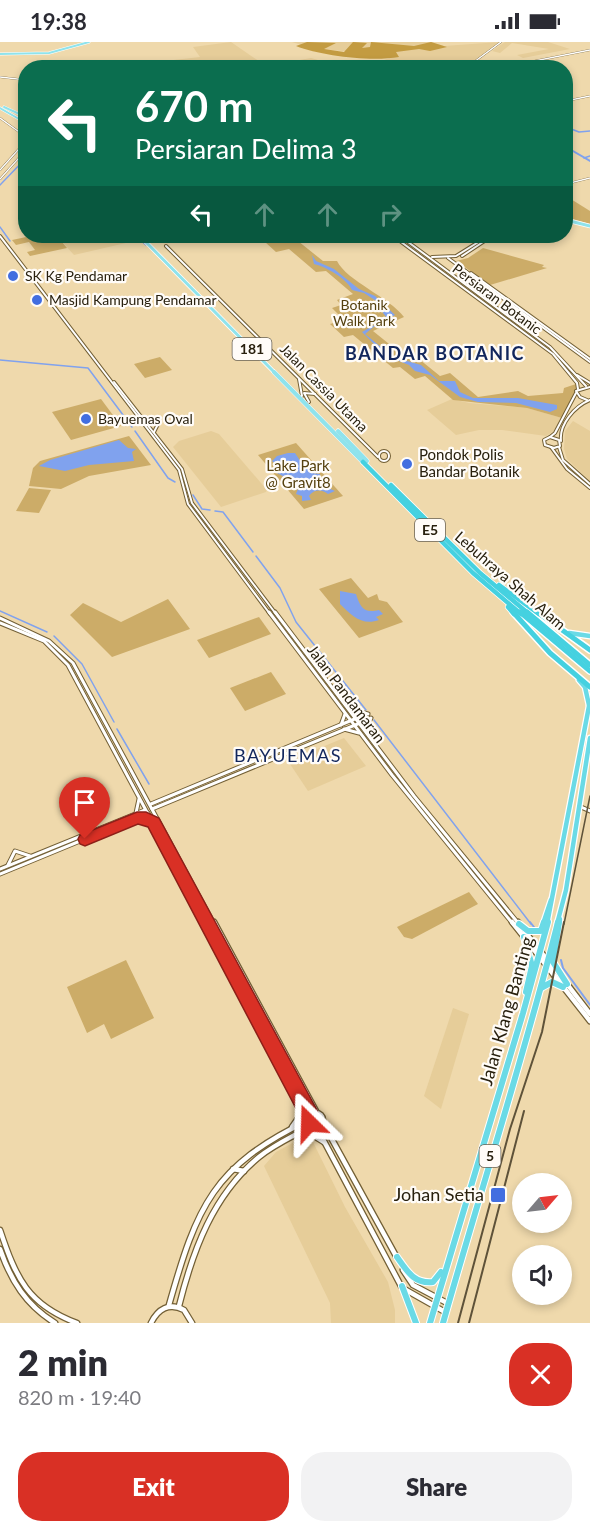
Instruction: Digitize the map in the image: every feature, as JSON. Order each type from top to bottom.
[{"type":"highway","name":"Lebuhraya Shah Alam","points":[[365,461],[447,542],[511,600],[590,665]]},
{"type":"highway","name":"Lebuhraya Shah Alam","points":[[365,461],[492,590],[590,671]]},
{"type":"highway","points":[[447,542],[500,586],[590,650]]},
{"type":"highway","points":[[492,590],[549,653],[590,687]]},
{"type":"highway","points":[[567,632],[579,637],[590,636]]},
{"type":"highway","points":[[574,675],[585,687],[589,704]]},
{"type":"highway","name":"Jalan Klang Banting","points":[[430,1323],[444,1267],[522,1015],[556,892],[589,704]]},
{"type":"highway","name":"Jalan Klang Banting","points":[[443,1323],[496,1134],[530,1032],[562,902],[581,807],[590,743]]},
{"type":"highway","points":[[519,924],[528,931],[540,931],[556,892]]},
{"type":"highway","points":[[562,902],[553,962],[565,986]]},
{"type":"highway","points":[[522,1015],[532,966],[524,937]]},
{"type":"highway","points":[[540,989],[549,983],[565,986]]},
{"type":"highway","points":[[397,1257],[409,1274],[422,1283],[433,1282],[444,1267]]},
{"type":"highway","points":[[402,1286],[416,1323]]},
{"type":"main road","points":[[0,53],[49,52],[88,42]]},
{"type":"main road","points":[[480,60],[501,42]]},
{"type":"main road","points":[[539,60],[590,50]]},
{"type":"main road","points":[[0,77],[18,78]]},
{"type":"main road","points":[[573,100],[590,96]]},
{"type":"main road","points":[[0,106],[18,114]]},
{"type":"main road","points":[[0,106],[18,115]]},
{"type":"main road","points":[[0,106],[18,115]]},
{"type":"main road","points":[[0,117],[18,130]]},
{"type":"main road","points":[[0,171],[18,151]]},
{"type":"main road","points":[[1,178],[18,160]]},
{"type":"main road","points":[[573,183],[590,179]]},
{"type":"main road","points":[[573,222],[589,227]]},
{"type":"main road","name":"Jalan Pandamaran","points":[[0,236],[184,472],[192,503],[414,796],[519,924],[590,1021]]},
{"type":"main road","name":"181","points":[[149,243],[365,461]]},
{"type":"main road","name":"181","points":[[149,243],[365,461]]},
{"type":"main road","name":"Persiaran Botanic","points":[[402,243],[553,354],[577,383],[578,389]]},
{"type":"main road","name":"Persiaran Botanic","points":[[409,243],[552,348],[571,370],[589,385]]},
{"type":"main road","points":[[446,269],[445,262],[467,252],[479,243]]},
{"type":"main road","points":[[427,256],[450,259],[471,252],[483,243]]},
{"type":"main road","name":"Jalan Cassia Utama","points":[[166,246],[378,457]]},
{"type":"main road","points":[[450,259],[590,360]]},
{"type":"main road","points":[[459,285],[459,282],[465,283]]},
{"type":"main road","points":[[493,310],[498,311],[499,308]]},
{"type":"main road","name":"Jalan Pandamaran","points":[[103,369],[178,470],[188,504],[351,721],[540,954]]},
{"type":"main road","points":[[299,377],[302,396]]},
{"type":"main road","points":[[589,385],[578,389],[555,433],[543,441],[551,447],[567,469],[590,486]]},
{"type":"main road","points":[[309,402],[304,392],[316,394]]},
{"type":"main road","points":[[576,393],[590,400]]},
{"type":"main road","points":[[590,400],[577,405],[560,433],[559,447],[563,460],[590,486]]},
{"type":"main road","points":[[143,419],[157,423],[154,432]]},
{"type":"main road","points":[[550,437],[561,441]]},
{"type":"main road","name":"Jalan Cassia Utama","points":[[365,444],[383,452]]},
{"type":"main road","points":[[551,447],[559,447]]},
{"type":"main road","points":[[383,452],[389,454],[390,458],[383,460],[378,457],[383,452]]},
{"type":"main road","points":[[0,618],[47,639],[62,649],[73,663],[316,1113]]},
{"type":"main road","points":[[0,623],[44,641],[68,665],[299,1096],[310,1118],[311,1126]]},
{"type":"main road","points":[[68,665],[73,663]]},
{"type":"main road","points":[[348,708],[369,716],[367,728],[370,736]]},
{"type":"main road","points":[[340,725],[345,720],[344,711]]},
{"type":"main road","points":[[151,806],[340,725],[358,721]]},
{"type":"main road","points":[[151,806],[159,806],[355,725],[358,721]]},
{"type":"main road","points":[[344,729],[353,730],[363,736]]},
{"type":"main road","points":[[142,791],[150,799],[164,799]]},
{"type":"main road","points":[[136,816],[140,806],[137,793]]},
{"type":"main road","points":[[156,815],[159,806]]},
{"type":"main road","points":[[581,807],[590,811]]},
{"type":"main road","points":[[0,874],[147,811]]},
{"type":"main road","points":[[0,869],[136,816],[146,818],[153,823]]},
{"type":"main road","points":[[7,867],[15,851],[33,856]]},
{"type":"main road","points":[[20,861],[27,863]]},
{"type":"main road","points":[[17,868],[20,861]]},
{"type":"main road","name":"Jalan Pandamaran","points":[[565,986],[590,1014]]},
{"type":"main road","points":[[299,1096],[322,1117],[323,1123],[413,1285],[446,1313]]},
{"type":"main road","points":[[291,1129],[300,1117],[302,1106],[299,1096]]},
{"type":"main road","points":[[169,1305],[184,1252],[208,1201],[233,1169],[271,1139],[316,1113]]},
{"type":"main road","points":[[317,1128],[323,1123]]},
{"type":"main road","points":[[179,1306],[190,1261],[215,1207],[236,1180],[261,1155],[311,1126],[317,1128],[327,1145],[402,1286],[412,1295],[449,1304]]},
{"type":"main road","points":[[296,1135],[311,1134],[327,1145]]},
{"type":"main road","points":[[233,1169],[244,1171]]},
{"type":"main road","points":[[233,1169],[236,1180]]},
{"type":"main road","points":[[0,1230],[13,1269],[25,1291],[43,1307],[77,1323]]},
{"type":"main road","points":[[0,1249],[7,1272],[21,1297],[38,1314],[55,1323]]},
{"type":"main road","points":[[151,1323],[156,1313],[169,1305],[179,1306],[188,1314],[192,1323]]},
{"type":"shaded area","points":[[231,42],[257,60],[174,60],[200,57],[193,47]]},
{"type":"shaded area","points":[[292,42],[431,42],[444,46],[500,42],[477,60],[384,60],[396,56],[311,48]]},
{"type":"shaded area","points":[[307,42],[336,43],[324,49],[344,52],[353,42],[367,43],[362,48],[370,47],[371,42],[414,46],[431,42],[447,47],[430,51],[419,49],[396,52],[399,57],[361,58],[319,53],[296,46]]},
{"type":"shaded area","points":[[505,42],[548,42],[570,49],[523,58],[517,55],[549,49],[512,43],[500,53],[492,51]]},
{"type":"shaded area","points":[[63,243],[126,243],[74,255]]},
{"type":"shaded area","points":[[452,399],[469,403],[527,408],[562,418],[554,431],[546,436],[502,430],[479,430],[456,435],[427,410]]},
{"type":"shaded area","points":[[573,421],[590,431],[590,481],[567,459],[564,449],[565,431]]},
{"type":"shaded area","points":[[211,431],[219,434],[267,490],[266,492],[221,507],[173,447],[179,441]]},
{"type":"shaded area","points":[[344,738],[366,766],[308,791],[288,761]]},
{"type":"shaded area","points":[[453,1008],[469,1014],[441,1109],[424,1096]]},
{"type":"shaded area","points":[[298,1140],[312,1140],[345,1207],[388,1282],[395,1310],[395,1323],[331,1323],[330,1303],[264,1166],[276,1152]]},
{"type":"green space","points":[[573,200],[590,211],[590,224],[573,219]]},
{"type":"green space","points":[[18,239],[18,243],[25,243],[16,245],[12,240]]},
{"type":"green space","points":[[30,243],[63,243],[67,248],[30,256],[27,252],[35,250]]},
{"type":"green space","name":"Botanik Walk Park","points":[[266,243],[300,243],[323,261],[337,261],[350,275],[389,303],[404,317],[373,331],[404,356],[414,355],[440,376],[450,373],[478,397],[518,391],[528,396],[563,393],[564,388],[576,384],[577,389],[562,418],[527,408],[453,400],[425,376],[415,379],[400,367],[393,368],[353,335],[344,337],[330,324],[344,320],[332,308],[341,305],[337,300],[353,294],[326,271],[316,272],[289,249],[276,252]]},
{"type":"green space","points":[[483,248],[544,265],[542,267],[547,268],[490,285],[456,261],[468,258]]},
{"type":"green space","points":[[160,357],[172,370],[145,378],[134,364]]},
{"type":"green space","name":"Bayuemas Oval","points":[[101,399],[121,426],[71,440],[52,412]]},
{"type":"green space","points":[[129,436],[151,465],[89,476],[61,489],[29,486],[33,468],[40,461]]},
{"type":"green space","name":"Lake Park @ Gravit8","points":[[296,443],[343,496],[304,509],[258,455]]},
{"type":"green space","points":[[29,488],[51,490],[39,513],[16,511]]},
{"type":"green space","points":[[351,578],[368,598],[377,594],[379,600],[387,602],[403,622],[359,638],[319,589]]},
{"type":"green space","points":[[168,599],[190,629],[112,657],[70,615],[83,603],[121,622]]},
{"type":"green space","points":[[259,617],[271,634],[209,658],[197,640]]},
{"type":"green space","points":[[271,672],[286,694],[245,711],[230,688]]},
{"type":"green space","points":[[469,892],[478,904],[412,939],[404,937],[397,927]]},
{"type":"green space","points":[[126,960],[154,1018],[111,1039],[104,1024],[87,1033],[67,987]]},
{"type":"water","points":[[312,255],[316,261],[334,269],[359,289],[375,296],[395,315],[365,334],[393,357],[421,365],[439,381],[455,381],[460,392],[473,398],[518,398],[557,405],[557,409],[550,412],[516,403],[478,402],[460,397],[430,375],[415,371],[409,365],[376,352],[383,353],[362,332],[387,318],[383,313],[384,306],[364,293],[352,290],[341,278],[314,264]]},
{"type":"water","points":[[119,440],[128,448],[136,449],[132,452],[134,461],[89,465],[65,471],[39,466],[50,460]]},
{"type":"water","points":[[295,453],[301,462],[310,463],[312,473],[320,474],[320,482],[329,484],[328,488],[335,491],[328,494],[316,491],[309,496],[311,500],[302,501],[302,496],[296,494],[298,489],[287,484],[290,480],[277,473],[280,468],[272,461],[277,456]]},
{"type":"water","points":[[340,591],[356,594],[363,608],[370,611],[379,610],[383,614],[376,617],[379,620],[373,622],[358,619],[340,604]]},
{"type":"waterway","points":[[573,130],[579,132],[590,131]]},
{"type":"waterway","points":[[573,151],[590,161]]},
{"type":"waterway","points":[[584,158],[590,156]]},
{"type":"waterway","points":[[0,185],[18,166]]},
{"type":"waterway","points":[[0,227],[10,241]]},
{"type":"waterway","points":[[0,360],[88,368],[132,427]]},
{"type":"waterway","points":[[135,431],[168,478],[175,482]]},
{"type":"waterway","points":[[193,495],[202,509],[210,510]]},
{"type":"waterway","points":[[215,511],[223,512],[253,552]]},
{"type":"waterway","points":[[256,556],[280,588],[296,622],[366,710]]},
{"type":"waterway","points":[[0,611],[47,632]]},
{"type":"waterway","points":[[54,636],[82,664],[114,722]]},
{"type":"waterway","points":[[374,720],[531,924]]},
{"type":"waterway","points":[[117,729],[149,784]]},
{"type":"waterway","points":[[530,922],[534,927]]},
{"type":"waterway","points":[[561,960],[563,968],[590,1005]]},
{"type":"tram line","points":[[564,924],[590,796]]},
{"type":"tram line","points":[[458,1323],[510,1129],[542,1032],[564,922]]},
{"type":"tram line","points":[[469,1323],[524,1111]]},
{"type":"place","name":"SK Kg Pendamar","points":[[13,276]]},
{"type":"place","name":"Masjid Kampung Pendamar","points":[[37,300]]},
{"type":"place","name":"Bayuemas Oval","points":[[86,419]]},
{"type":"place","name":"Pondok Polis Bandar Botanik","points":[[407,464]]},
{"type":"place","name":"Johan Setia","points":[[498,1195]]},
{"type":"district","name":"BANDAR BOTANIC","points":[[435,354]]},
{"type":"district","name":"BAYUEMAS","points":[[288,756]]},
{"type":"route","points":[[85,839],[137,818],[146,818],[153,823],[310,1116],[309,1123]]}]
